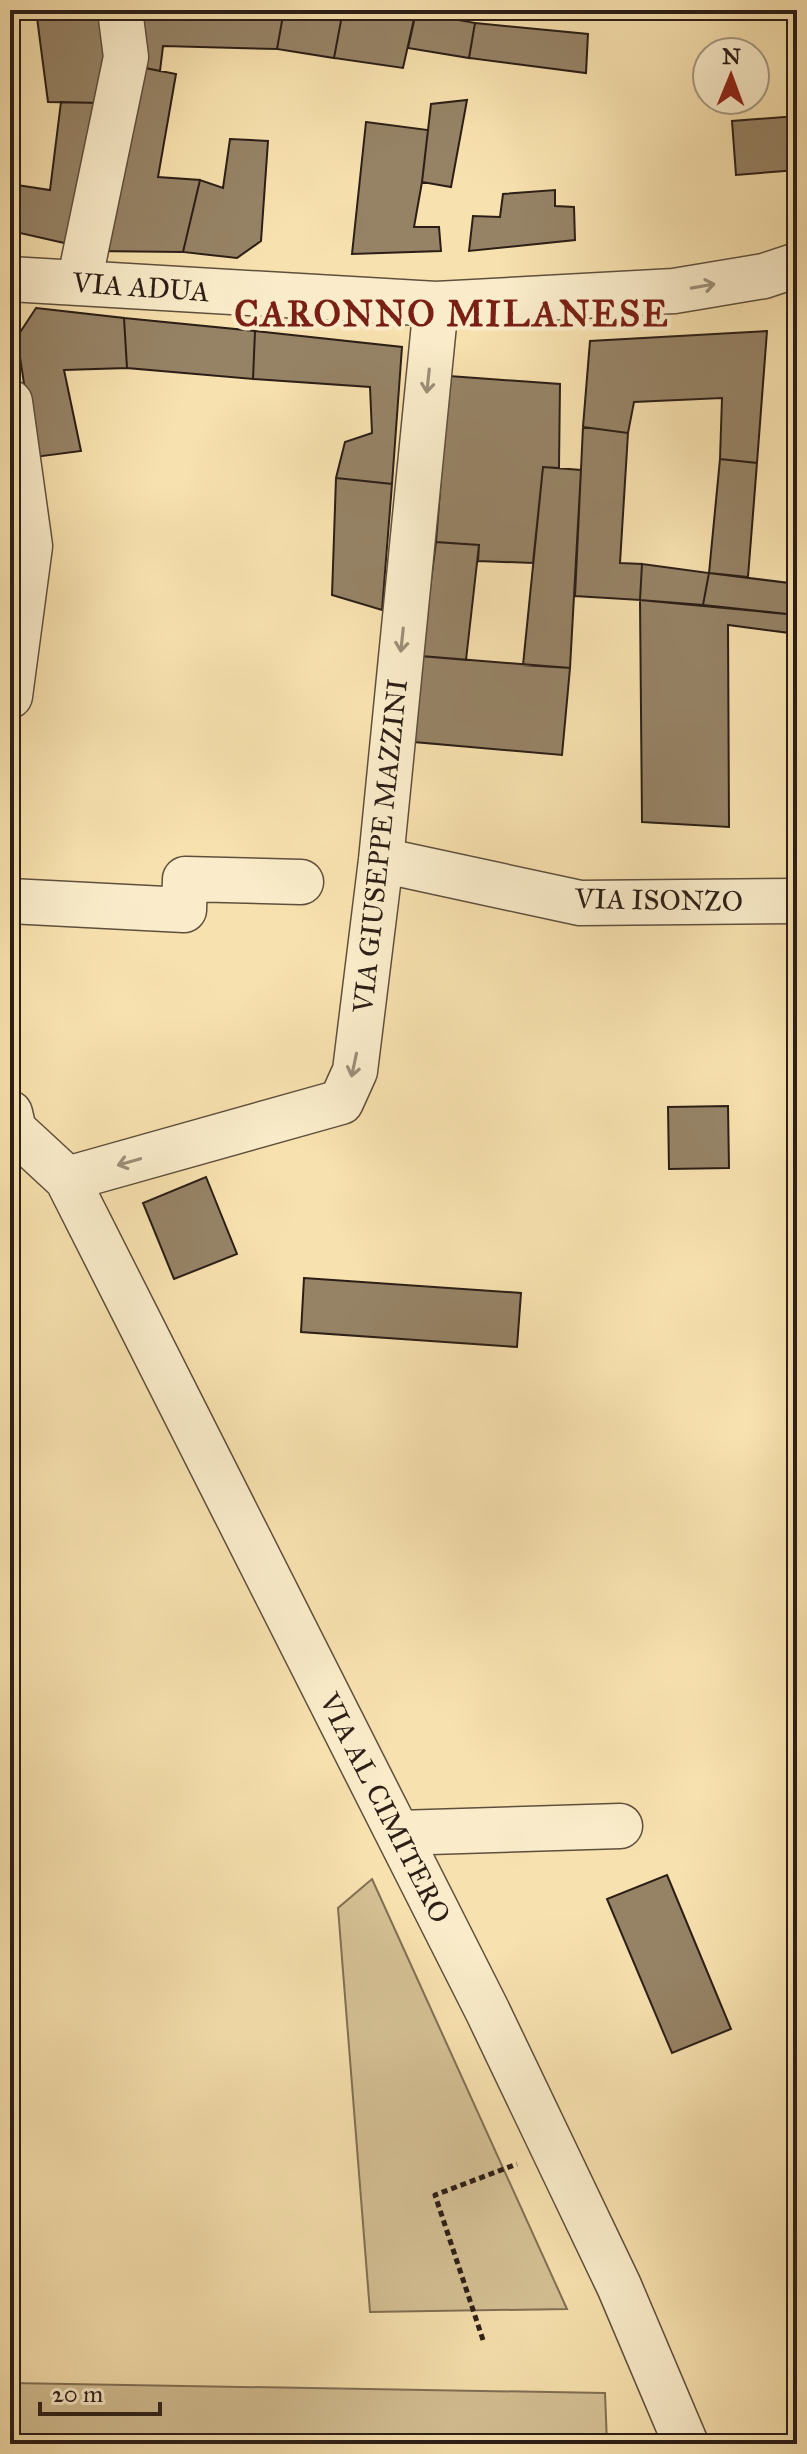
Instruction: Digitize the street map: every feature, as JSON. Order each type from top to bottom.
[{"type":"street","points":[[79,283],[126,57],[120,10]]},
{"type":"street","name":"VIA ADUA","points":[[10,279],[436,304],[674,291],[764,276],[797,265]]},
{"type":"street","name":"VIA GIUSEPPE MAZZINI","points":[[67,1179],[341,1102],[355,1071],[381,860],[436,304]]},
{"type":"street","points":[[10,402],[15,467],[30,546],[10,696]]},
{"type":"street","name":"VIA ISONZO","points":[[381,860],[580,903],[797,901]]},
{"type":"street","points":[[10,901],[184,910],[185,879],[301,882]]},
{"type":"street","points":[[11,1124],[67,1179]]},
{"type":"street","name":"VIA AL CIMITERO","points":[[67,1179],[487,2010],[619,2286],[686,2444]]},
{"type":"street","points":[[398,1833],[620,1826]]},
{"type":"path","points":[[483,2340],[435,2195],[525,2161]]},
{"type":"shaded area","points":[[372,1879],[567,2309],[370,2312],[338,1908]]},
{"type":"shaded area","points":[[10,2383],[605,2393],[607,2444],[10,2444]]},
{"type":"building","points":[[36,10],[106,10],[109,45],[100,103],[48,102]]},
{"type":"building","points":[[131,10],[284,10],[277,49],[163,46],[160,71],[135,66]]},
{"type":"building","points":[[284,10],[343,10],[334,58],[277,49]]},
{"type":"building","points":[[343,10],[416,10],[403,68],[334,58]]},
{"type":"building","points":[[416,12],[475,23],[469,58],[408,48]]},
{"type":"building","points":[[475,23],[588,34],[586,73],[469,58]]},
{"type":"building","points":[[135,66],[176,74],[158,177],[200,180],[183,252],[93,251]]},
{"type":"building","points":[[467,100],[451,187],[422,182],[431,104]]},
{"type":"building","points":[[61,102],[100,103],[73,245],[11,231],[10,228],[10,184],[50,190]]},
{"type":"building","points":[[797,116],[797,170],[736,175],[732,121]]},
{"type":"building","points":[[366,122],[428,130],[414,227],[439,227],[441,251],[352,254]]},
{"type":"building","points":[[230,139],[268,141],[261,241],[237,258],[183,252],[200,180],[223,188]]},
{"type":"building","points":[[555,190],[555,206],[574,207],[575,240],[469,251],[473,216],[500,217],[503,194]]},
{"type":"building","points":[[36,308],[124,318],[127,368],[64,370],[81,451],[35,457],[17,337]]},
{"type":"building","points":[[124,318],[255,331],[253,379],[127,368]]},
{"type":"building","points":[[255,331],[402,347],[392,484],[336,478],[345,442],[372,433],[370,387],[253,379]]},
{"type":"building","points":[[767,331],[757,463],[720,459],[722,398],[634,402],[628,433],[583,427],[590,341]]},
{"type":"building","points":[[449,376],[560,384],[559,468],[543,467],[533,563],[478,561],[479,545],[436,542]]},
{"type":"building","points":[[583,427],[628,433],[620,563],[642,564],[640,600],[575,596]]},
{"type":"building","points":[[720,459],[757,463],[748,577],[709,573]]},
{"type":"building","points":[[543,467],[581,470],[570,668],[523,665]]},
{"type":"building","points":[[336,478],[392,484],[382,610],[332,595]]},
{"type":"building","points":[[436,542],[479,545],[466,660],[421,656]]},
{"type":"building","points":[[642,564],[709,573],[703,605],[640,600]]},
{"type":"building","points":[[709,573],[797,584],[797,615],[703,605]]},
{"type":"building","points":[[640,600],[797,615],[797,634],[728,625],[729,827],[642,822]]},
{"type":"building","points":[[421,656],[570,668],[562,755],[414,742]]},
{"type":"building","points":[[728,1106],[729,1168],[669,1169],[668,1107]]},
{"type":"building","points":[[206,1177],[237,1254],[174,1279],[143,1203]]},
{"type":"building","points":[[304,1278],[521,1293],[517,1347],[301,1332]]},
{"type":"building","points":[[667,1875],[731,2029],[672,2053],[607,1899]]},
{"type":"district","name":"CARONNO MILANESE","points":[[452,314]]}]
